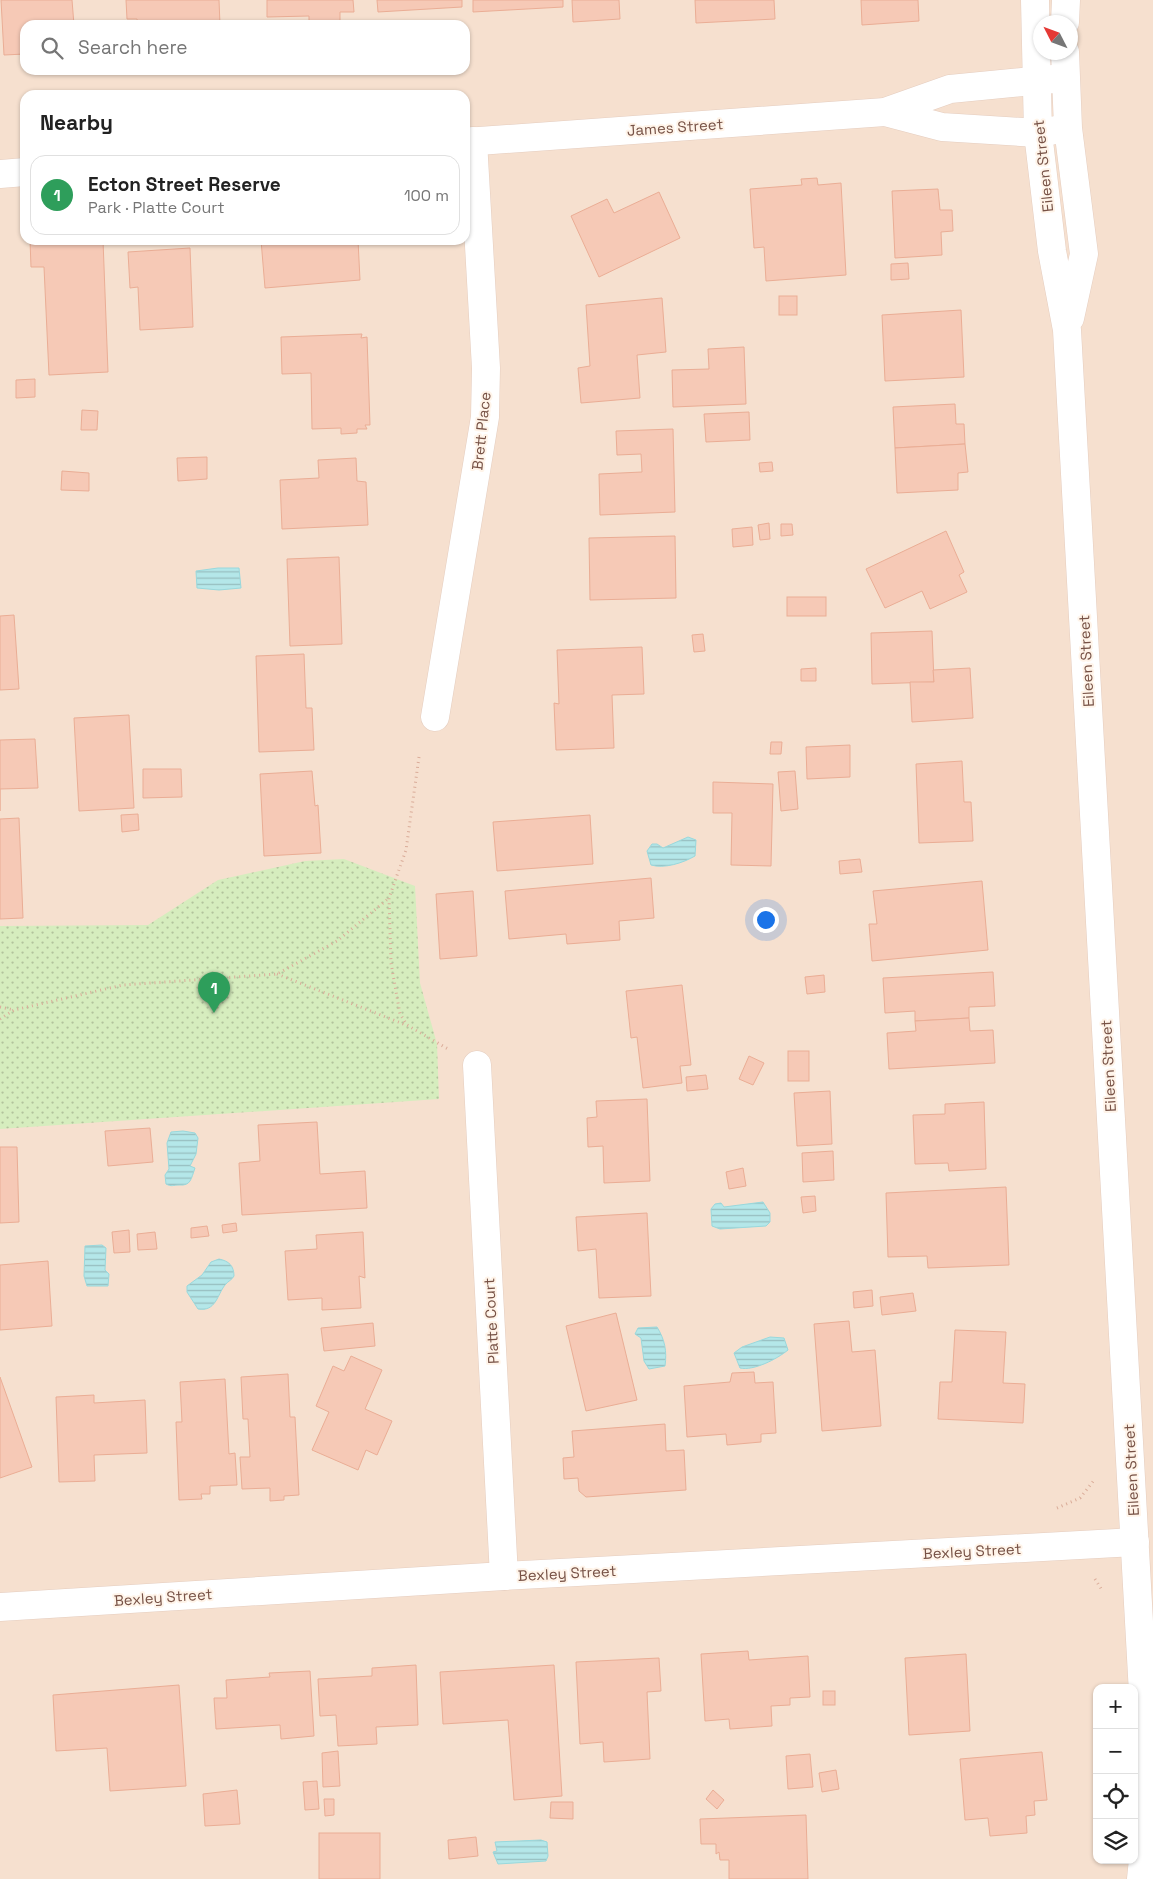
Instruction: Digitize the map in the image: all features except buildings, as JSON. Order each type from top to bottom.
[{"type":"street","name":"Eileen Street","points":[[1035,0],[1038,133],[1052,251],[1068,330],[1151,1806],[1141,1879]]},
{"type":"street","points":[[1065,15],[1066,0]]},
{"type":"street","name":"Eileen Street","points":[[1064,65],[1068,128],[1084,254],[1068,330]]},
{"type":"street","name":"James Street","points":[[470,141],[885,112],[950,89],[1036,80],[1064,65]]},
{"type":"street","name":"James Street","points":[[885,112],[942,127],[1038,133],[1068,128]]},
{"type":"street","name":"Brett Place","points":[[435,718],[485,416],[486,368],[470,154]]},
{"type":"street","points":[[0,174],[20,172]]},
{"type":"street","name":"Platte Court","points":[[478,1065],[504,1576]]},
{"type":"street","name":"Bexley Street","points":[[0,1608],[504,1576],[1135,1542]]},
{"type":"path","points":[[407,1025],[400,1014],[391,963],[389,898],[406,850],[419,757]]},
{"type":"path","points":[[0,1019],[14,1010],[123,985],[277,974],[337,941],[389,898]]},
{"type":"path","points":[[277,974],[407,1025],[478,1065]]},
{"type":"path","points":[[0,1007],[14,1010]]},
{"type":"path","points":[[1091,1573],[1105,1594]]},
{"type":"shaded area","points":[[0,0],[1153,0],[1153,1879],[0,1879]]},
{"type":"green space","points":[[344,859],[415,886],[420,983],[437,1044],[439,1099],[0,1129],[0,926],[148,925],[218,880],[305,861]]},
{"type":"water","points":[[239,568],[241,588],[219,590],[197,588],[196,571]]},
{"type":"water","points":[[688,837],[696,840],[695,856],[673,865],[651,865],[647,851],[652,844],[657,844],[663,848]]},
{"type":"water","points":[[171,1132],[195,1133],[198,1138],[196,1154],[190,1166],[195,1168],[188,1183],[183,1185],[166,1184],[165,1175],[169,1169],[167,1143]]},
{"type":"water","points":[[763,1202],[770,1213],[770,1222],[766,1226],[720,1229],[712,1226],[711,1209],[715,1204],[721,1203],[724,1207]]},
{"type":"water","points":[[102,1245],[106,1248],[105,1270],[109,1274],[108,1286],[87,1286],[84,1276],[85,1246]]},
{"type":"water","points":[[219,1259],[230,1264],[234,1276],[225,1285],[209,1308],[198,1309],[187,1292],[187,1286],[202,1275],[211,1262]]},
{"type":"water","points":[[657,1327],[665,1346],[665,1366],[649,1369],[644,1361],[641,1338],[635,1334],[638,1328]]},
{"type":"water","points":[[770,1337],[784,1338],[788,1350],[765,1364],[752,1368],[740,1368],[734,1353],[742,1347]]},
{"type":"water","points":[[541,1840],[547,1842],[548,1856],[546,1861],[498,1864],[493,1852],[497,1851],[495,1842]]},
{"type":"place","name":"Ecton Street Reserve","points":[[214,1013]]}]
